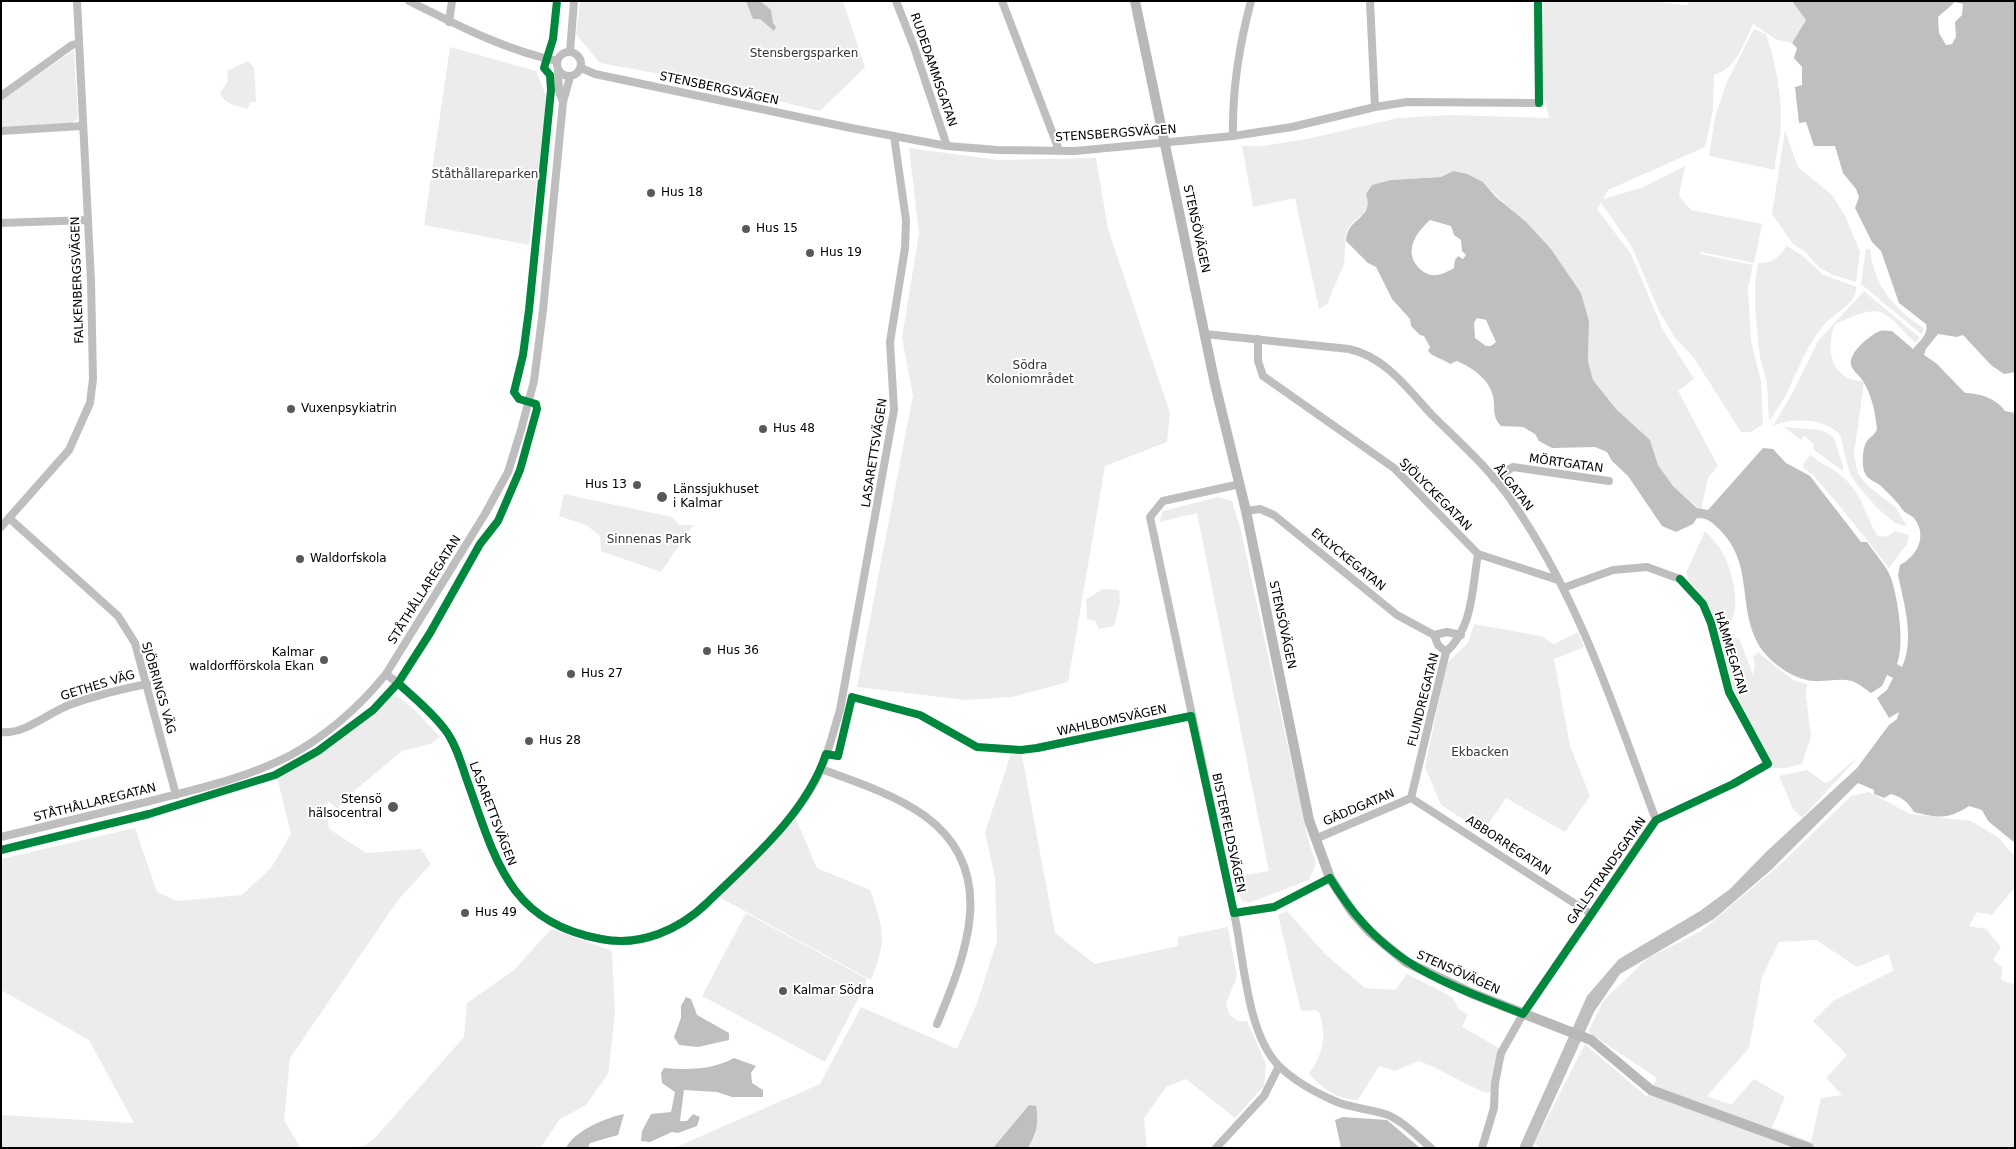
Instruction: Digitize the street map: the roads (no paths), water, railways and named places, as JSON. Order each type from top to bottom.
[{"type":"street","name":"FALKENBERGSVÄGEN","points":[[1,527],[69,450],[90,403],[93,378],[88,220],[77,1]]},
{"type":"street","points":[[410,1],[449,22],[514,48],[557,60],[562,54],[570,52],[579,58],[581,68],[577,74],[570,77],[564,76],[558,71]]},
{"type":"street","points":[[449,22],[452,1]]},
{"type":"street","points":[[570,52],[574,1]]},
{"type":"street","name":"RUDEDAMMSGATAN","points":[[896,1],[914,47],[947,146]]},
{"type":"street","points":[[1002,1],[1059,150]]},
{"type":"street","name":"STENSÖVÄGEN","points":[[1135,1],[1315,839],[1330,878],[1353,913],[1370,932],[1406,962],[1455,986],[1591,1040],[1651,1090],[1809,1148]]},
{"type":"street","points":[[1233,136],[1232,104],[1237,61],[1250,1]]},
{"type":"street","points":[[1370,1],[1375,107]]},
{"type":"street","name":"STENSBERGSVÄGEN","points":[[581,68],[595,74],[735,106],[947,146],[998,150],[1075,151],[1233,136],[1292,127],[1375,107],[1407,102],[1539,104],[1538,1]]},
{"type":"street","points":[[1,96],[72,45],[79,43]]},
{"type":"street","name":"STÅTHÅLLAREGATAN","points":[[557,60],[559,91],[563,102]]},
{"type":"street","name":"STÅTHÅLLAREGATAN","points":[[1,837],[176,795],[254,772],[291,754],[342,720],[368,696],[386,674],[485,514],[508,472],[522,430],[534,381],[543,310],[563,102],[570,77]]},
{"type":"street","points":[[1,131],[82,126]]},
{"type":"street","name":"LASARETTSVÄGEN","points":[[386,674],[427,710],[447,732],[461,764],[493,852],[504,877],[514,892],[549,922],[572,933],[613,941],[656,936],[695,914],[776,832],[802,802],[821,769],[840,710],[894,410],[890,342],[905,248],[906,220],[894,136]]},
{"type":"street","points":[[1,223],[88,220]]},
{"type":"street","name":"ÅLGATAN","points":[[1205,334],[1350,349],[1366,353],[1390,370],[1494,479],[1510,499],[1530,530],[1563,588],[1616,707],[1656,820]]},
{"type":"street","name":"SJÖLYCKEGATAN","points":[[1258,339],[1258,361],[1263,376],[1394,468],[1478,554],[1558,580]]},
{"type":"street","name":"MÖRTGATAN","points":[[1494,479],[1512,467],[1609,481]]},
{"type":"street","name":"BISTERFELDSVÄGEN","points":[[1240,484],[1164,501],[1150,517],[1234,913],[1274,906],[1330,878]]},
{"type":"street","name":"EKLYCKEGATAN","points":[[1246,511],[1260,509],[1274,515],[1397,615],[1434,635],[1438,645],[1446,652]]},
{"type":"street","name":"SJÖBRINGS VÄG","points":[[10,518],[118,616],[135,643],[176,795]]},
{"type":"street","name":"FLUNDREGATAN","points":[[1411,798],[1446,652],[1461,635],[1467,622],[1478,554]]},
{"type":"street","name":"HÅMMEGATAN","points":[[1563,588],[1612,570],[1647,567],[1664,572],[1680,580],[1703,604],[1711,623],[1729,692],[1768,764]]},
{"type":"street","name":"EKLYCKEGATAN","points":[[1434,635],[1447,632],[1461,635]]},
{"type":"street","name":"GETHES VÄG","points":[[1,732],[14,731],[26,727],[69,705],[147,684]]},
{"type":"street","name":"WAHLBOMSVÄGEN","points":[[1037,748],[1191,716]]},
{"type":"street","name":"GALLSTRANDSGATAN","points":[[1482,1148],[1494,1108],[1495,1083],[1501,1053],[1523,1014],[1656,820],[1733,784],[1768,764]]},
{"type":"street","points":[[821,769],[889,796],[925,816],[952,841],[964,865],[972,895],[969,932],[956,978],[937,1024]]},
{"type":"street","name":"GÄDDGATAN","points":[[1315,839],[1411,798]]},
{"type":"street","name":"ABBORREGATAN","points":[[1411,798],[1591,914]]},
{"type":"street","points":[[1234,913],[1249,1002],[1261,1035],[1279,1066],[1310,1089],[1327,1098],[1345,1105],[1391,1117],[1431,1148]]},
{"type":"street","points":[[1216,1148],[1264,1096],[1279,1066]]},
{"type":"place","name":"Hus 18","points":[[651,193]]},
{"type":"place","name":"Hus 15","points":[[746,229]]},
{"type":"place","name":"Hus 19","points":[[810,253]]},
{"type":"place","name":"Vuxenpsykiatrin","points":[[291,409]]},
{"type":"place","name":"Hus 48","points":[[763,429]]},
{"type":"place","name":"Hus 13","points":[[637,485]]},
{"type":"place","name":"Länssjukhuset i Kalmar","points":[[662,497]]},
{"type":"place","name":"Waldorfskola","points":[[300,559]]},
{"type":"place","name":"Hus 36","points":[[707,651]]},
{"type":"place","name":"Kalmar waldorfförskola Ekan","points":[[324,660]]},
{"type":"place","name":"Hus 27","points":[[571,674]]},
{"type":"place","name":"Hus 28","points":[[529,741]]},
{"type":"place","name":"Stensö hälsocentral","points":[[393,807]]},
{"type":"place","name":"Hus 49","points":[[465,913]]},
{"type":"place","name":"Kalmar Södra","points":[[783,991]]},
{"type":"park label","name":"Stensbergsparken","points":[[804,54]]},
{"type":"park label","name":"Ståthållareparken","points":[[485,175]]},
{"type":"park label","name":"Södra Koloniområdet","points":[[1030,373]]},
{"type":"park label","name":"Sinnenas Park","points":[[649,540]]},
{"type":"park label","name":"Ekbacken","points":[[1480,753]]}]
